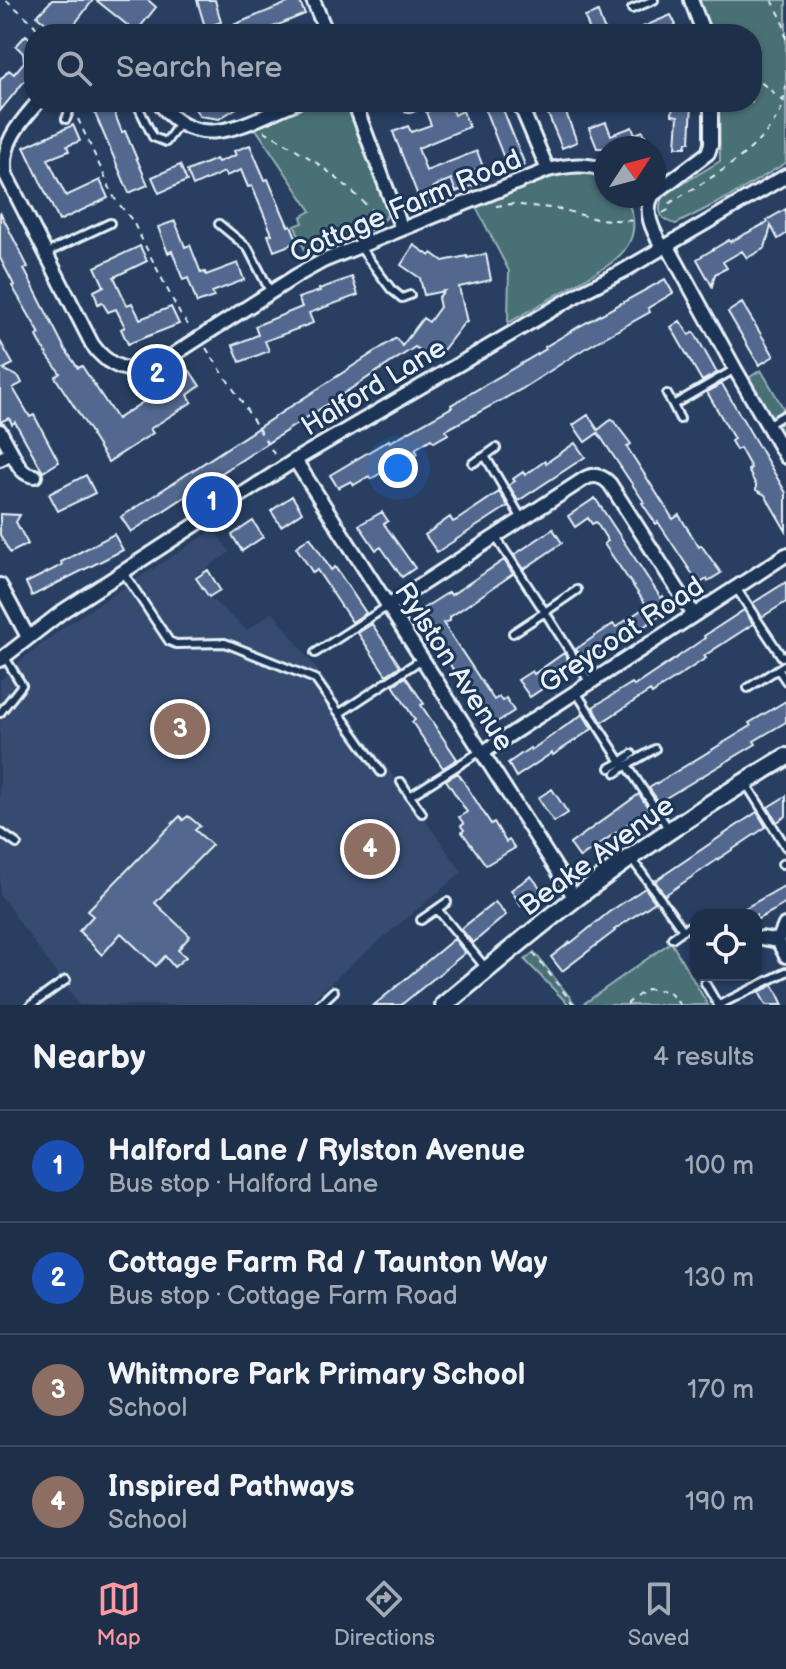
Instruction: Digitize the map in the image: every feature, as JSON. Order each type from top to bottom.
[{"type":"street","points":[[313,0],[323,24]]},
{"type":"street","points":[[691,0],[700,24]]},
{"type":"street","name":"Cottage Farm Road","points":[[30,112],[8,140],[3,157],[6,175],[92,344],[116,366],[132,370],[148,369],[164,362],[323,261],[548,170],[573,164],[594,166]]},
{"type":"street","points":[[166,112],[179,124],[200,132],[227,130],[272,112]]},
{"type":"street","points":[[358,112],[402,229]]},
{"type":"street","points":[[523,112],[548,170]]},
{"type":"street","points":[[666,185],[708,153],[711,112]]},
{"type":"street","name":"Halford Lane","points":[[2,658],[63,611],[295,460],[786,176]]},
{"type":"street","points":[[649,208],[665,246],[786,457]]},
{"type":"street","points":[[0,431],[6,456],[27,475],[35,476]]},
{"type":"street","name":"Rylston Avenue","points":[[295,460],[575,898]]},
{"type":"street","points":[[388,606],[588,477],[597,476],[610,484],[694,615]]},
{"type":"street","name":"Greycoat Road","points":[[481,752],[786,555]]},
{"type":"street","points":[[0,585],[28,637]]},
{"type":"street","name":"Beake Avenue","points":[[444,1005],[575,898],[670,831],[786,757]]},
{"type":"street","points":[[778,941],[785,925]]},
{"type":"street","points":[[762,938],[778,941]]},
{"type":"street","points":[[778,941],[786,956]]},
{"type":"lane","points":[[632,9],[654,0]]},
{"type":"lane","points":[[66,119],[69,112]]},
{"type":"lane","points":[[141,112],[153,137],[166,142],[179,124]]},
{"type":"lane","points":[[46,253],[110,223]]},
{"type":"lane","points":[[219,224],[248,248],[271,293]]},
{"type":"lane","points":[[359,246],[391,289],[402,298],[410,295]]},
{"type":"lane","points":[[673,405],[735,369]]},
{"type":"lane","points":[[667,394],[680,419]]},
{"type":"lane","points":[[767,425],[786,414]]},
{"type":"lane","points":[[473,463],[496,448]]},
{"type":"lane","points":[[485,456],[522,519]]},
{"type":"lane","points":[[495,536],[590,683]]},
{"type":"lane","points":[[123,572],[169,641],[176,644],[225,643],[315,679],[381,772]]},
{"type":"lane","points":[[736,588],[782,657],[786,655]]},
{"type":"lane","points":[[513,633],[577,590]]},
{"type":"lane","points":[[315,653],[388,606]]},
{"type":"lane","points":[[0,713],[22,685],[2,658]]},
{"type":"lane","points":[[340,713],[422,659]]},
{"type":"lane","points":[[748,688],[786,664]]},
{"type":"lane","points":[[778,669],[786,681]]},
{"type":"lane","points":[[576,692],[670,831]]},
{"type":"lane","points":[[613,771],[655,749]]},
{"type":"lane","points":[[410,796],[481,752]]},
{"type":"lane","points":[[624,764],[632,754]]},
{"type":"lane","points":[[401,782],[422,813]]},
{"type":"lane","points":[[745,782],[786,847]]},
{"type":"lane","points":[[0,832],[17,844]]},
{"type":"lane","points":[[631,858],[683,930]]},
{"type":"lane","points":[[421,920],[447,902]]},
{"type":"lane","points":[[437,909],[487,970]]},
{"type":"lane","points":[[672,938],[690,926]]},
{"type":"lane","points":[[705,983],[718,1005],[786,972]]},
{"type":"lane","points":[[31,1005],[66,980]]},
{"type":"lane","points":[[319,1005],[334,991]]},
{"type":"path","points":[[6,0],[33,24]]},
{"type":"path","points":[[772,0],[786,26]]},
{"type":"path","points":[[783,21],[786,39]]},
{"type":"path","points":[[762,83],[784,101]]},
{"type":"path","points":[[658,215],[668,210],[670,203],[747,152],[779,114],[786,86]]},
{"type":"path","points":[[75,112],[115,199],[132,220],[181,316],[201,339],[283,468]]},
{"type":"path","points":[[245,123],[294,146],[325,170],[370,208],[388,235]]},
{"type":"path","points":[[486,208],[511,204],[560,209],[596,219],[631,219],[639,222]]},
{"type":"path","points":[[524,941],[574,1005]]},
{"type":"path","points":[[628,1005],[647,989],[668,991],[680,1005]]},
{"type":"shaded area","points":[[214,529],[230,552],[195,576],[209,597],[247,630],[273,612],[462,872],[306,1005],[79,1005],[0,895],[0,680],[65,626]]},
{"type":"green space","points":[[697,0],[786,0],[786,163],[676,224],[670,222],[660,210],[666,208],[666,194],[720,161],[719,112],[762,112],[762,24],[707,24]]},
{"type":"green space","points":[[289,112],[350,112],[388,207],[386,217],[379,226],[308,258],[295,226],[303,223],[301,217],[311,211],[254,126]]},
{"type":"green space","points":[[587,172],[594,175],[594,208],[630,208],[633,222],[631,239],[622,253],[607,266],[508,323],[509,271],[476,207],[557,175]]},
{"type":"green space","points":[[761,370],[786,413],[786,445],[747,379]]},
{"type":"green space","points":[[671,942],[690,974],[690,981],[694,981],[708,1005],[582,1005]]},
{"type":"green space","points":[[534,952],[576,1005],[569,1005],[525,960]]},
{"type":"building","points":[[52,0],[93,0],[75,24],[47,24],[37,16]]},
{"type":"building","points":[[96,0],[148,0],[156,7],[142,24],[126,24]]},
{"type":"building","points":[[197,0],[215,0],[221,22],[204,24]]},
{"type":"building","points":[[295,0],[299,0],[305,14],[280,24],[236,24]]},
{"type":"building","points":[[598,12],[602,24],[587,24],[585,17]]},
{"type":"building","points":[[671,15],[676,24],[650,24]]},
{"type":"building","points":[[24,37],[24,62],[23,53],[16,46]]},
{"type":"building","points":[[24,62],[24,81],[0,111],[0,80],[9,70],[14,74]]},
{"type":"building","points":[[94,112],[114,112],[122,132],[125,131],[148,185],[129,193]]},
{"type":"building","points":[[197,112],[230,112],[219,119],[200,116]]},
{"type":"building","points":[[426,112],[453,112],[454,115],[463,112],[469,127],[418,148],[426,171],[477,151],[483,167],[474,170],[480,183],[456,192],[451,179],[433,187],[438,200],[422,206],[393,132],[408,126],[411,132],[431,125]]},
{"type":"building","points":[[486,112],[504,112],[525,165],[509,171]]},
{"type":"building","points":[[547,112],[566,112],[577,142],[562,148]]},
{"type":"building","points":[[672,112],[692,112],[690,142],[686,147],[676,147],[678,116],[672,115]]},
{"type":"building","points":[[606,122],[611,135],[632,127],[635,134],[643,131],[645,136],[594,136],[594,140],[589,128]]},
{"type":"building","points":[[73,125],[80,141],[67,146],[69,151],[48,159],[57,178],[66,196],[100,180],[108,198],[59,221],[24,147]]},
{"type":"building","points":[[250,145],[298,242],[274,251],[268,235],[272,234],[252,186],[248,187],[241,170],[226,176],[224,172],[193,186],[187,171],[216,159],[218,162],[236,155],[234,151]]},
{"type":"building","points":[[180,165],[187,181],[159,193],[152,177]]},
{"type":"building","points":[[786,209],[786,234],[778,239],[771,226],[765,248],[747,258],[742,251],[723,262],[727,268],[715,274],[712,286],[697,259],[768,222]]},
{"type":"building","points":[[0,212],[28,267],[24,269],[65,349],[78,368],[82,366],[117,419],[190,371],[200,386],[188,395],[192,402],[150,429],[153,433],[108,462],[55,377],[60,373],[47,355],[37,336],[40,334],[12,286],[0,258]]},
{"type":"building","points":[[175,221],[185,247],[190,245],[201,273],[205,272],[206,275],[238,263],[244,280],[212,292],[214,297],[197,303],[188,278],[183,280],[172,251],[168,253],[158,227]]},
{"type":"building","points":[[414,245],[443,261],[486,254],[491,280],[459,287],[467,322],[437,358],[429,353],[427,356],[415,347],[131,532],[121,517],[396,338],[402,346],[423,318],[429,322],[440,307],[438,298],[444,291],[424,295],[420,278],[401,265]]},
{"type":"building","points":[[140,246],[147,261],[114,277],[127,305],[132,303],[140,319],[171,307],[179,324],[128,344],[121,329],[125,327],[116,309],[108,312],[102,302],[98,304],[94,291],[104,286],[95,267]]},
{"type":"building","points":[[352,277],[358,295],[309,313],[313,323],[265,341],[269,351],[240,362],[233,345],[258,335],[255,326],[302,307],[298,298]]},
{"type":"building","points":[[665,279],[673,293],[648,308],[650,312],[522,389],[446,430],[448,434],[434,442],[431,439],[415,449],[418,454],[408,460],[410,464],[398,471],[394,465],[371,479],[369,476],[354,485],[351,481],[338,488],[330,475],[452,407],[578,327]]},
{"type":"building","points":[[742,303],[774,356],[759,365],[728,312]]},
{"type":"building","points":[[680,321],[689,335],[694,332],[717,373],[702,381],[671,327]]},
{"type":"building","points":[[0,341],[13,364],[3,369],[19,377],[22,383],[13,388],[30,417],[34,415],[59,462],[43,472],[15,422],[12,424],[9,418],[0,422]]},
{"type":"building","points":[[722,384],[786,493],[786,531],[765,495],[756,490],[748,470],[751,468],[740,448],[736,450],[731,441],[734,439],[707,392]]},
{"type":"building","points":[[588,415],[598,430],[612,419],[631,444],[627,447],[673,519],[679,515],[699,547],[701,545],[721,573],[699,584],[598,433],[585,442],[573,425]]},
{"type":"building","points":[[575,443],[585,457],[518,501],[509,485],[515,481],[513,479],[546,463]]},
{"type":"building","points":[[86,475],[95,493],[58,511],[49,494]]},
{"type":"building","points":[[499,492],[508,506],[437,552],[425,535],[450,517],[453,522],[457,520]]},
{"type":"building","points":[[292,496],[302,512],[281,526],[271,511]]},
{"type":"building","points":[[595,498],[671,609],[585,664],[576,649],[647,606],[604,544],[608,541],[596,522],[592,524],[588,518],[575,527],[568,516]]},
{"type":"building","points":[[382,512],[388,521],[384,524],[415,568],[402,577],[381,547],[376,550],[359,525]]},
{"type":"building","points":[[0,514],[20,515],[16,522],[28,544],[10,553],[0,535]]},
{"type":"building","points":[[253,521],[263,537],[242,551],[232,535]]},
{"type":"building","points":[[553,529],[562,543],[524,569],[514,555]]},
{"type":"building","points":[[114,534],[123,550],[32,596],[26,583]]},
{"type":"building","points":[[310,537],[331,570],[335,567],[366,613],[352,622],[317,570],[313,573],[296,547]]},
{"type":"building","points":[[504,560],[513,574],[443,623],[494,700],[506,698],[514,711],[494,724],[491,720],[488,722],[416,613],[449,592],[451,595]]},
{"type":"building","points":[[208,570],[220,590],[209,597],[196,578]]},
{"type":"building","points":[[786,582],[786,602],[762,617],[753,603]]},
{"type":"building","points":[[744,610],[753,624],[652,694],[650,691],[602,722],[593,707],[632,683],[634,686]]},
{"type":"building","points":[[372,624],[400,666],[386,675],[358,633]]},
{"type":"building","points":[[564,653],[573,668],[530,697],[518,680],[532,671],[534,674]]},
{"type":"building","points":[[406,677],[457,759],[443,768],[412,722],[415,720],[393,685]]},
{"type":"building","points":[[786,701],[786,722],[754,741],[756,744],[659,802],[649,788],[751,726],[749,723]]},
{"type":"building","points":[[583,714],[592,729],[516,777],[508,763]]},
{"type":"building","points":[[458,773],[491,824],[494,822],[506,842],[509,840],[515,848],[486,865],[462,832],[461,826],[464,824],[459,817],[467,812],[446,780]]},
{"type":"building","points":[[552,789],[568,813],[554,822],[538,798]]},
{"type":"building","points":[[639,794],[649,809],[580,858],[570,844]]},
{"type":"building","points":[[786,796],[786,816],[777,822],[768,807]]},
{"type":"building","points":[[757,812],[766,827],[665,895],[655,881]]},
{"type":"building","points":[[180,816],[183,820],[188,816],[200,826],[195,830],[212,845],[155,903],[190,936],[178,950],[186,957],[174,967],[165,956],[156,966],[121,933],[102,955],[79,931],[93,916],[87,911]]},
{"type":"building","points":[[374,826],[394,853],[366,875],[345,848]]},
{"type":"building","points":[[531,876],[542,890],[521,905],[511,890]]},
{"type":"building","points":[[786,885],[786,903],[773,911],[762,917],[762,909],[744,909]]},
{"type":"building","points":[[645,888],[655,902],[562,971],[551,957]]},
{"type":"building","points":[[495,902],[506,915],[473,943],[461,929]]},
{"type":"building","points":[[454,939],[465,953],[401,1005],[374,1005]]},
{"type":"building","points":[[773,985],[783,1005],[766,1005],[759,992]]},
{"type":"place","name":"Cottage Farm Rd / Taunton Way","points":[[157,374]]},
{"type":"place","name":"Halford Lane / Rylston Avenue","points":[[212,502]]},
{"type":"place","name":"Whitmore Park Primary School","points":[[180,729]]},
{"type":"place","name":"Inspired Pathways","points":[[370,849]]}]
